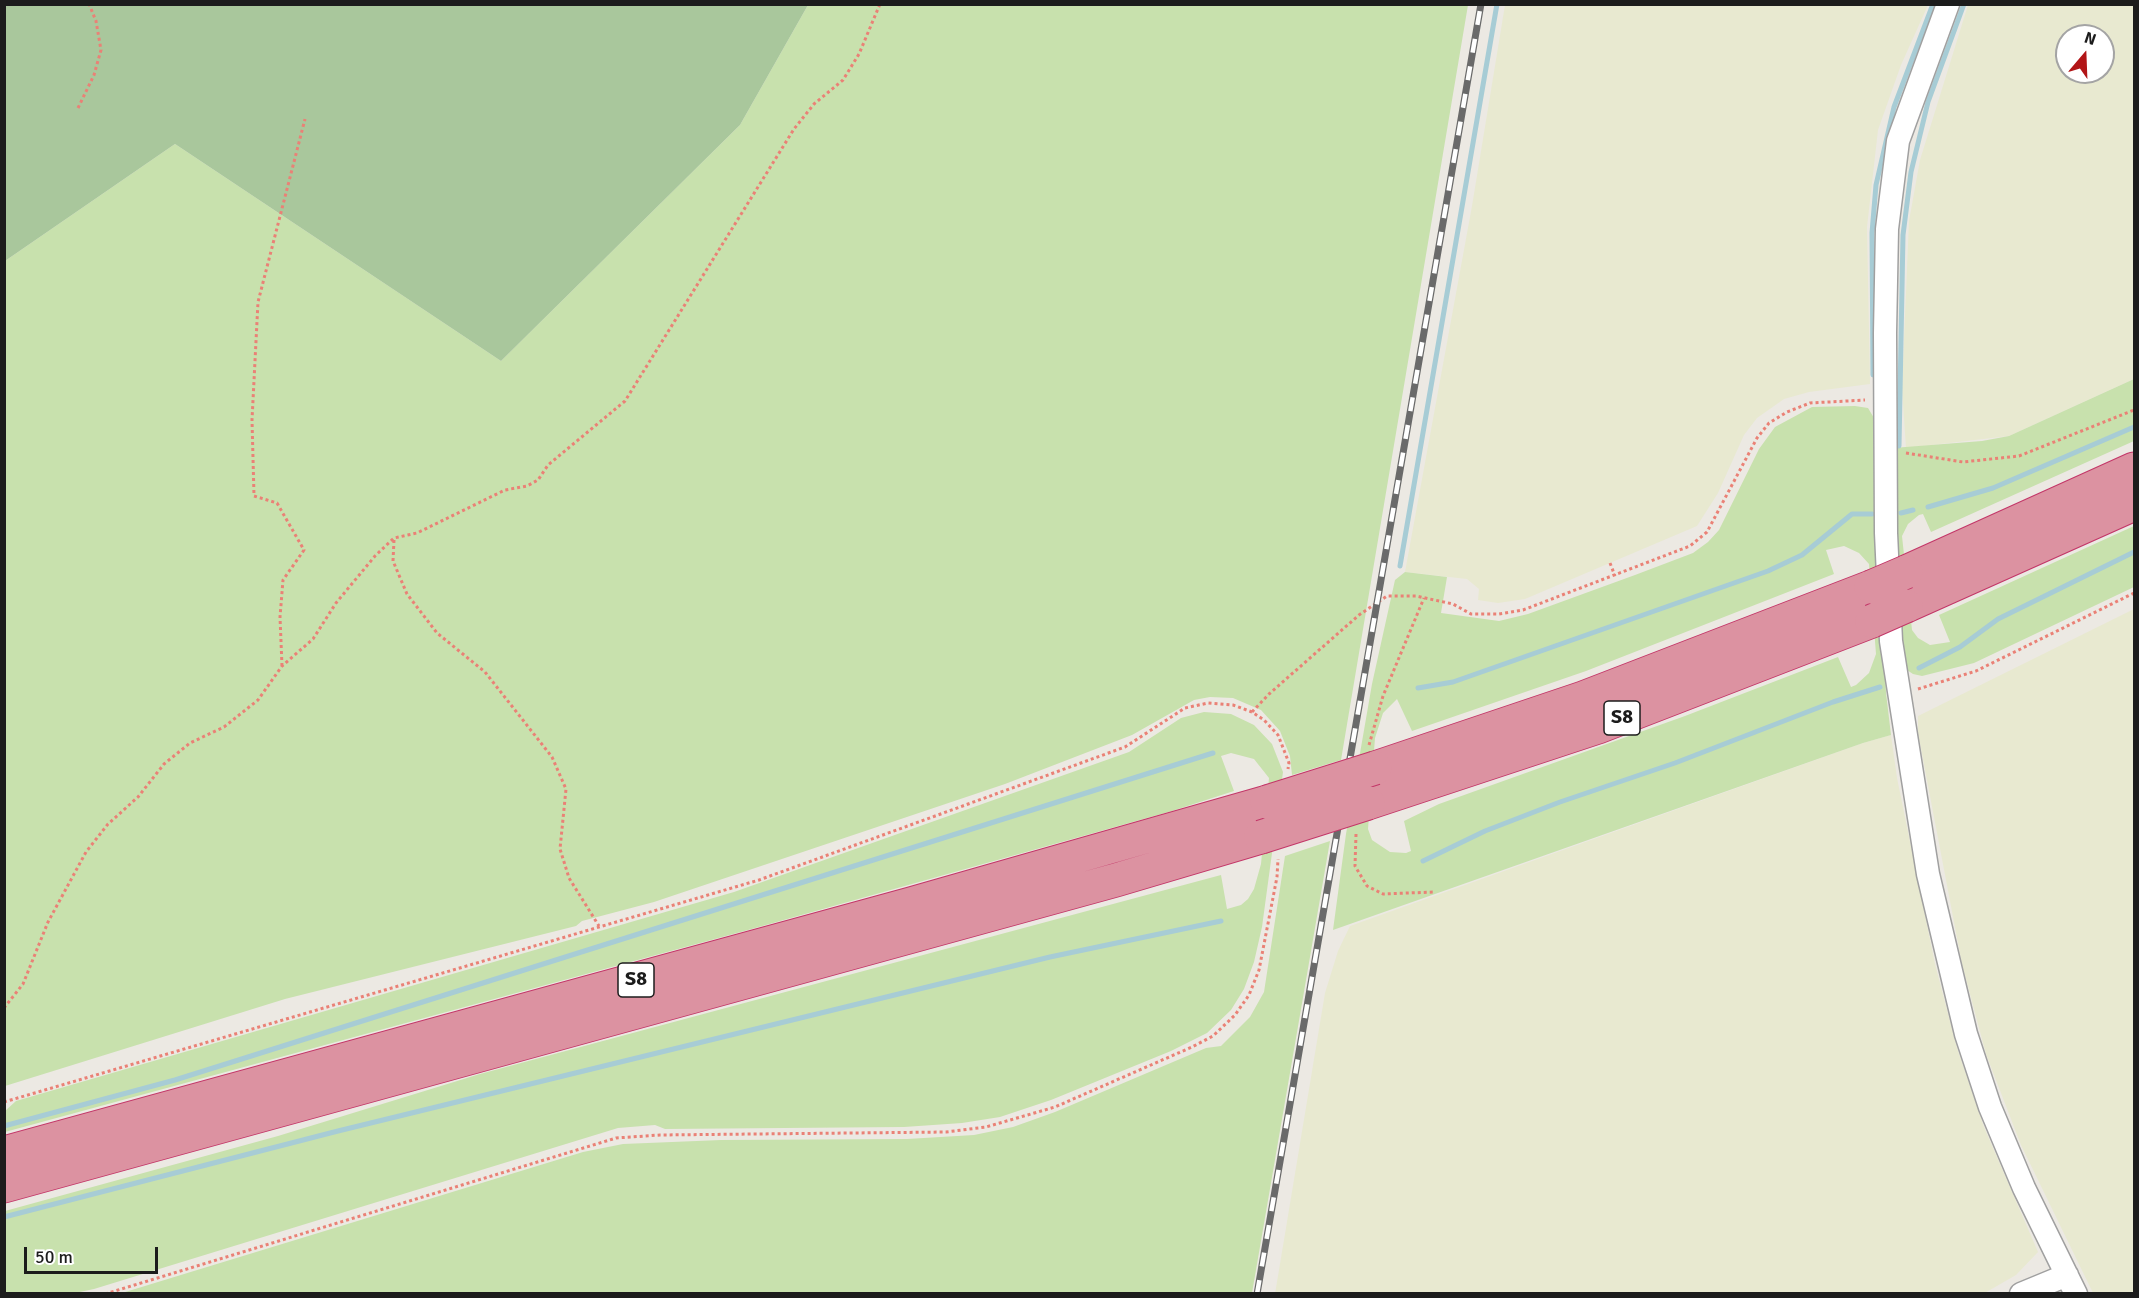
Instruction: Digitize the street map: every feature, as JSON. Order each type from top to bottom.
[{"type":"highway","name":"S8","points":[[4,1153],[922,901],[1267,802],[1375,768],[1593,694],[1871,587],[2134,469]]},
{"type":"highway","name":"S8","points":[[4,1186],[1083,890],[1368,803],[1598,727],[1872,621],[2134,504]]},
{"type":"street","points":[[1948,4],[1898,141],[1887,229],[1885,399],[1891,641],[1928,874],[1966,1034],[1994,1117],[2024,1188],[2072,1284],[2021,1293]]},
{"type":"path","points":[[78,108],[94,75],[101,50],[96,21],[89,4]]},
{"type":"path","points":[[4,1008],[23,984],[48,922],[86,852],[108,824],[138,797],[164,764],[190,743],[224,727],[258,700],[282,666],[313,639],[336,603],[375,556],[394,538],[417,533],[504,490],[527,486],[538,480],[548,465],[625,400],[794,129],[814,104],[843,80],[859,54],[880,4]]},
{"type":"path","points":[[282,666],[280,617],[284,580],[304,550],[277,502],[254,496],[252,420],[258,302],[305,119]]},
{"type":"path","points":[[1252,712],[1269,694],[1378,601],[1387,596],[1424,598],[1453,604],[1471,614],[1499,614],[1523,610],[1672,555],[1690,546],[1707,532],[1757,438],[1769,423],[1786,412],[1810,403],[1885,399]]},
{"type":"path","points":[[1886,451],[1963,462],[2019,456],[2134,410]]},
{"type":"path","points":[[394,538],[393,561],[407,594],[437,633],[485,672],[552,757],[566,789],[560,849],[569,878],[599,926]]},
{"type":"path","points":[[1610,563],[1615,576]]},
{"type":"path","points":[[1899,694],[1976,671],[2134,593]]},
{"type":"green space","points":[[5,4],[808,5],[740,125],[501,361],[175,144],[5,261]]},
{"type":"green space","points":[[808,5],[1468,5],[1341,760],[1292,775],[1290,756],[1280,731],[1261,710],[1233,698],[1210,697],[1194,700],[1132,735],[1005,784],[654,902],[582,921],[576,926],[285,999],[5,1086],[5,261],[175,144],[501,361],[740,125]]},
{"type":"green space","points":[[1505,5],[1928,5],[1901,65],[1878,130],[1867,227],[1870,384],[1809,392],[1784,399],[1757,418],[1744,435],[1718,493],[1697,526],[1525,599],[1498,603],[1478,600],[1479,589],[1467,579],[1405,572],[1472,206]]},
{"type":"green space","points":[[1968,5],[2134,5],[2134,379],[2009,436],[1906,448],[1902,388],[1909,221],[1920,160]]},
{"type":"green space","points":[[2134,379],[2134,441],[1931,532],[1923,514],[1919,515],[1908,524],[1902,536],[1912,630],[1918,638],[1930,645],[1950,642],[1939,615],[2134,526],[2134,587],[1974,663],[1922,676],[1913,674],[1904,668],[1893,448],[1982,441],[2009,436]]},
{"type":"green space","points":[[1812,407],[1868,408],[1877,423],[1886,693],[1891,735],[1333,930],[1346,834],[1372,684],[1395,580],[1405,572],[1447,577],[1441,613],[1499,621],[1528,614],[1693,553],[1719,530],[1759,449],[1775,427]],"holes":[[[1844,546],[1859,553],[1869,564],[1876,654],[1869,673],[1856,685],[1851,687],[1838,657],[1685,716],[1439,804],[1404,821],[1411,851],[1406,853],[1390,852],[1372,840],[1368,829],[1375,738],[1383,713],[1397,699],[1412,731],[1586,671],[1834,574],[1826,550]]]},
{"type":"green space","points":[[2134,609],[2134,1293],[2093,1293],[2021,1145],[1986,1054],[1962,964],[1918,733],[1918,716]]},
{"type":"green space","points":[[1204,712],[1231,714],[1254,725],[1272,744],[1283,772],[1262,927],[1254,962],[1244,989],[1231,1010],[1207,1033],[1171,1051],[1051,1100],[1000,1117],[962,1123],[904,1127],[665,1129],[655,1125],[618,1128],[94,1289],[75,1293],[5,1293],[5,1211],[278,1136],[480,1074],[1221,875],[1227,909],[1241,905],[1254,889],[1261,864],[1269,778],[1254,759],[1231,753],[1221,756],[1234,791],[1172,811],[748,930],[5,1132],[5,1111],[16,1101],[734,892],[1129,752],[1181,718]]},
{"type":"green space","points":[[1891,735],[1897,778],[1935,964],[1957,1048],[1984,1127],[2038,1252],[2016,1275],[1983,1294],[1275,1294],[1325,993],[1338,951],[1350,926]]},
{"type":"green space","points":[[1330,841],[1252,1293],[122,1293],[583,1152],[623,1144],[721,1140],[907,1139],[974,1135],[1013,1127],[1055,1112],[1206,1048],[1221,1046],[1250,1017],[1264,992],[1285,856]]},
{"type":"waterway","points":[[1400,566],[1497,4]]},
{"type":"waterway","points":[[1873,375],[1872,233],[1876,185],[1894,107],[1933,4]]},
{"type":"waterway","points":[[1899,446],[1903,235],[1911,172],[1928,102],[1964,4]]},
{"type":"waterway","points":[[1928,507],[1993,488],[2134,427]]},
{"type":"waterway","points":[[1901,513],[1913,510]]},
{"type":"waterway","points":[[1418,688],[1453,682],[1768,571],[1802,555],[1852,514],[1872,514]]},
{"type":"waterway","points":[[1919,668],[1960,647],[1998,619],[2134,552]]},
{"type":"waterway","points":[[1423,861],[1485,831],[1560,802],[1675,763],[1833,702],[1880,687]]},
{"type":"waterway","points":[[4,1126],[175,1080],[1213,753]]},
{"type":"waterway","points":[[4,1217],[338,1131],[1050,957],[1221,921]]},
{"type":"railway","points":[[1257,1294],[1481,4]]}]
